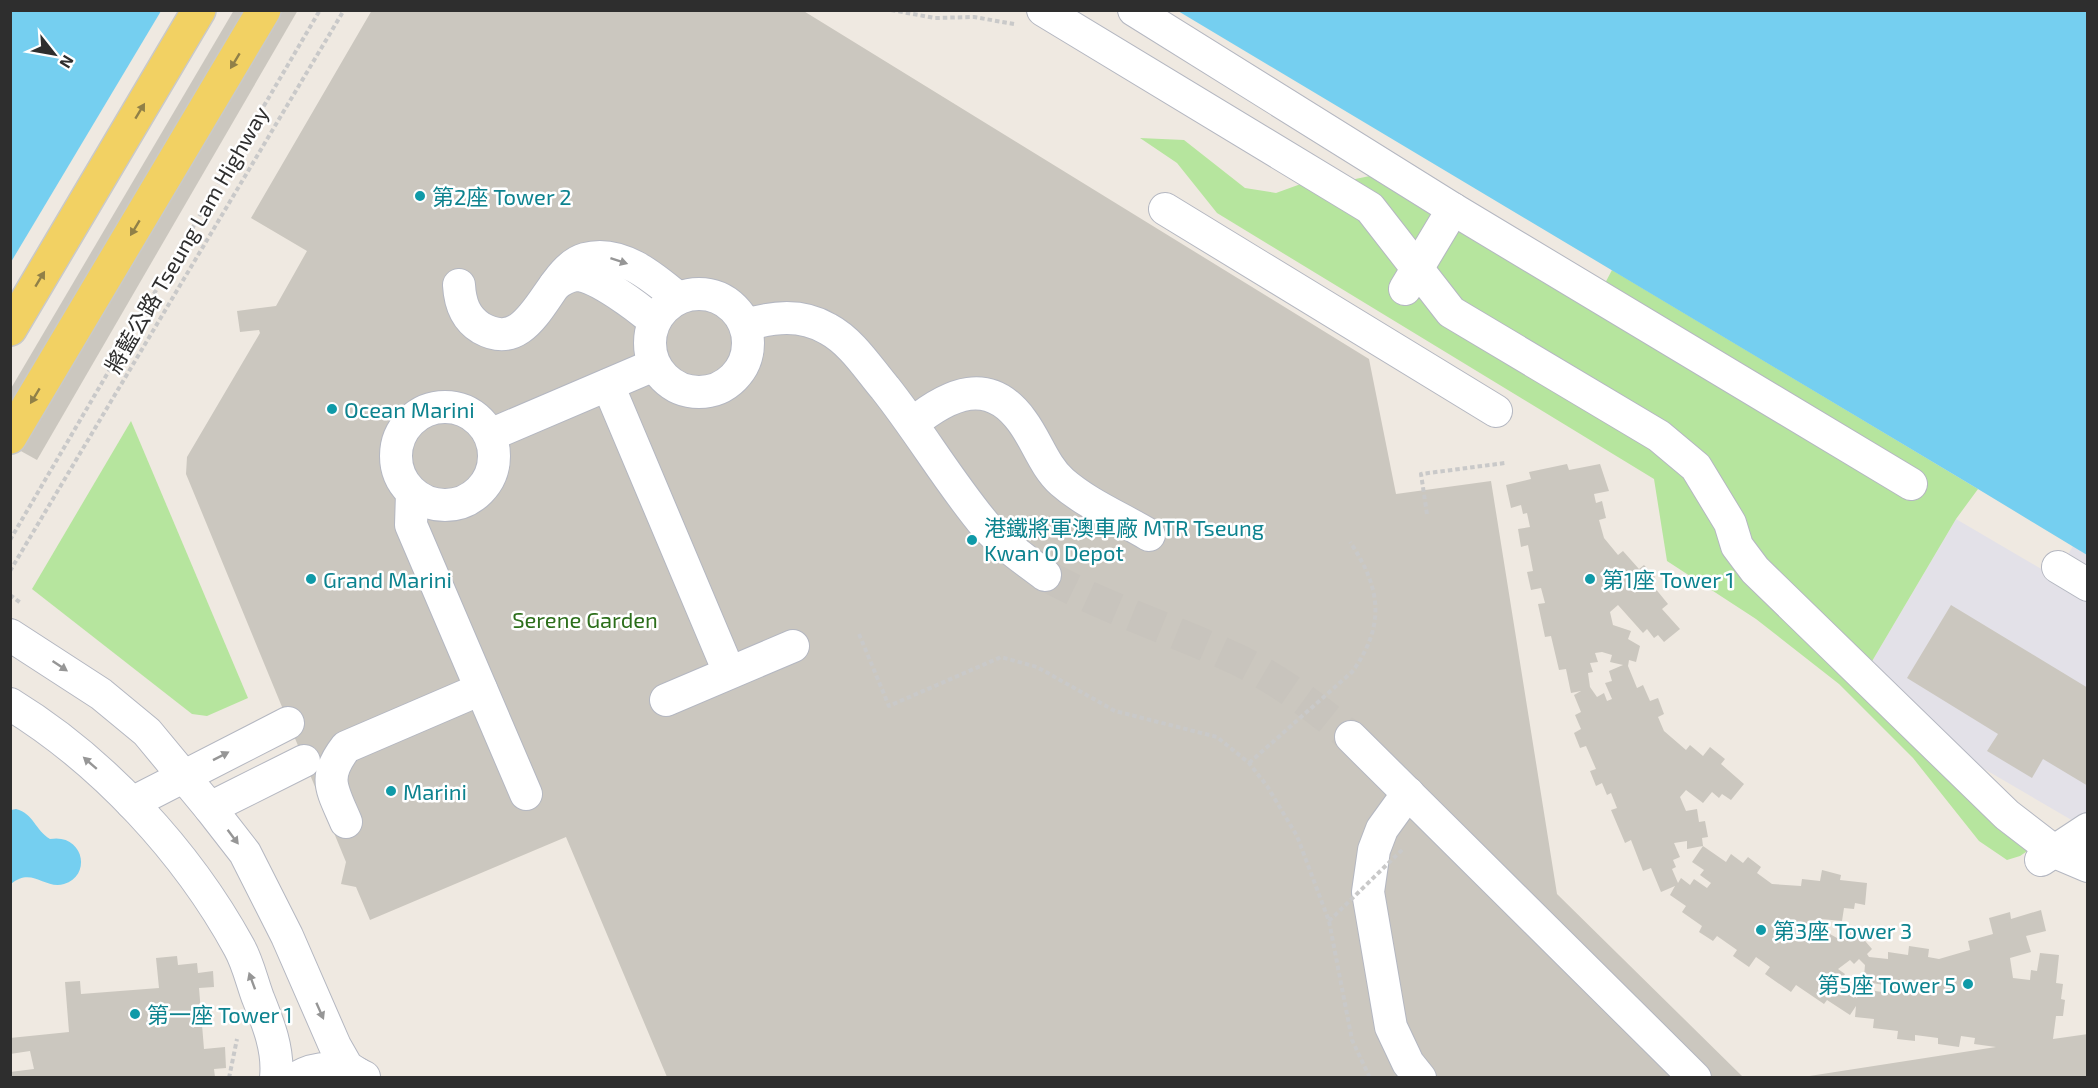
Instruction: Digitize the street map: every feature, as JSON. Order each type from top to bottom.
[{"type":"main road","points":[[10,329],[200,10]]},
{"type":"main road","points":[[10,437],[264,10]]},
{"type":"street","points":[[1043,10],[1370,208],[1411,279],[1451,312],[1659,436],[1679,451],[1696,467],[1730,523],[1737,546],[1755,570],[2048,856],[2088,866]]},
{"type":"street","points":[[1134,10],[1453,208],[1911,484]]},
{"type":"street","points":[[1411,279],[1453,208]]},
{"type":"street","points":[[1165,209],[1496,411]]},
{"type":"street","points":[[459,285],[460,302],[468,317],[482,328],[498,333],[515,330],[530,322],[565,270],[584,259],[604,256],[625,261],[657,281],[678,298]]},
{"type":"street","points":[[552,287],[563,279],[576,275],[589,278],[640,309],[654,321]]},
{"type":"street","points":[[694,294],[709,295],[724,301],[736,311],[744,325],[748,341],[746,357],[738,372],[726,384],[711,391],[694,392],[678,388],[664,379],[654,365],[650,351],[654,321],[664,308],[678,298],[694,294]]},
{"type":"street","points":[[744,325],[772,317],[801,318],[829,329],[851,347],[913,423],[986,525],[1014,552],[1045,574]]},
{"type":"street","points":[[490,435],[654,365]]},
{"type":"street","points":[[608,385],[729,672]]},
{"type":"street","points":[[913,423],[952,396],[971,392],[992,396],[1009,406],[1022,421],[1048,467],[1062,483],[1149,535]]},
{"type":"street","points":[[454,406],[475,417],[490,435],[494,452],[493,468],[486,484],[474,496],[459,503],[443,505],[426,502],[412,494],[402,481],[396,466],[396,450],[400,434],[422,411],[454,406]]},
{"type":"street","points":[[412,494],[411,525],[526,794]]},
{"type":"street","points":[[2058,567],[2088,585]]},
{"type":"street","points":[[10,635],[110,702],[147,732],[210,808],[245,853],[287,936],[335,1046],[347,1067],[361,1076]]},
{"type":"street","points":[[666,699],[793,646]]},
{"type":"street","points":[[346,822],[332,788],[333,765],[346,747],[481,689]]},
{"type":"street","points":[[10,704],[66,742],[132,803],[206,891],[240,950],[274,1046],[276,1077]]},
{"type":"street","points":[[132,803],[288,723]]},
{"type":"street","points":[[1351,737],[1695,1077]]},
{"type":"street","points":[[210,808],[304,761]]},
{"type":"street","points":[[1408,793],[1382,829],[1374,850],[1368,892],[1391,1027],[1408,1063],[1420,1077]]},
{"type":"street","points":[[2048,856],[2088,829]]},
{"type":"street","points":[[296,1077],[321,1068],[340,1069],[361,1076]]},
{"type":"path","name":"將藍公路 Tseung Lam Highway","points":[[10,540],[320,10]]},
{"type":"path","points":[[10,572],[344,10]]},
{"type":"path","points":[[1427,514],[1421,474],[1505,463]]},
{"type":"path","points":[[1249,763],[1352,672],[1363,656],[1375,622],[1376,603],[1365,564],[1350,542]]},
{"type":"path","points":[[859,633],[889,706],[1000,657],[1037,667],[1115,711],[1217,738],[1249,763],[1267,786],[1297,836],[1329,921],[1352,1040],[1370,1077]]},
{"type":"path","points":[[1329,921],[1404,848]]},
{"type":"path","points":[[229,1077],[237,1044],[236,1034]]},
{"type":"shaded area","points":[[1956,519],[2055,577],[2073,546],[2087,555],[2087,829],[1955,752],[1868,668]]},
{"type":"green space","points":[[1140,138],[1184,140],[1245,188],[1276,193],[1309,181],[1341,182],[1408,168],[1603,287],[1612,270],[1978,489],[1956,519],[1868,668],[2039,843],[2020,856],[2007,860],[1979,841],[1913,758],[1839,684],[1756,619],[1667,561],[1654,479],[1217,213],[1177,163]]},
{"type":"green space","points":[[131,421],[248,698],[207,716],[192,714],[32,589]]},
{"type":"water","points":[[10,11],[161,11],[11,262]]},
{"type":"water","points":[[1178,11],[2087,11],[2087,555],[1978,489]]},
{"type":"water","points":[[16,809],[31,818],[50,839],[70,842],[77,848],[81,864],[79,872],[73,879],[57,885],[25,877],[11,884],[11,810]]},
{"type":"building","points":[[234,10],[298,10],[37,460],[10,445],[10,390]]},
{"type":"building","name":"港鐵將軍澳車廠 MTR Tseung Kwan O Depot","points":[[372,10],[802,10],[1369,359],[1396,494],[1491,481],[1557,894],[1743,1077],[667,1077],[566,837],[370,920],[356,887],[341,884],[346,862],[186,474],[187,457],[260,333],[259,330],[240,332],[237,311],[276,306],[307,251],[251,218]]},
{"type":"building","points":[[1567,464],[1569,470],[1600,464],[1609,491],[1594,494],[1596,503],[1602,501],[1606,518],[1599,520],[1604,538],[1618,555],[1623,551],[1639,569],[1644,565],[1655,577],[1650,582],[1668,604],[1662,609],[1680,629],[1664,642],[1658,635],[1654,638],[1647,629],[1643,633],[1618,605],[1610,612],[1613,625],[1631,631],[1628,639],[1640,646],[1636,662],[1629,660],[1628,666],[1637,688],[1643,685],[1650,701],[1658,698],[1664,714],[1658,717],[1664,731],[1686,750],[1690,745],[1703,756],[1710,747],[1725,759],[1721,764],[1744,784],[1731,800],[1722,794],[1719,798],[1712,792],[1703,803],[1686,790],[1680,797],[1686,811],[1697,809],[1699,822],[1705,821],[1708,837],[1702,838],[1703,846],[1726,862],[1731,854],[1743,863],[1748,857],[1761,867],[1757,873],[1772,884],[1801,886],[1802,879],[1820,881],[1822,870],[1841,875],[1840,880],[1867,883],[1865,905],[1855,903],[1854,909],[1844,908],[1842,921],[1821,919],[1821,929],[1837,938],[1848,928],[1856,938],[1860,935],[1872,949],[1867,954],[1869,957],[1888,959],[1888,952],[1908,955],[1909,946],[1929,949],[1928,957],[1939,959],[1970,950],[1968,941],[1993,934],[1989,918],[2010,912],[2011,919],[2041,910],[2046,931],[2026,936],[2031,952],[2010,958],[2013,978],[2030,980],[2031,970],[2037,971],[2040,953],[2059,955],[2056,983],[2063,984],[2061,999],[2065,1000],[2063,1016],[2056,1016],[2053,1039],[2088,1034],[2088,1077],[1803,1077],[1996,1047],[1974,1044],[1975,1038],[1961,1036],[1959,1047],[1938,1044],[1938,1038],[1915,1035],[1915,1041],[1897,1039],[1898,1031],[1873,1028],[1874,1019],[1855,1017],[1856,1006],[1850,1015],[1827,1000],[1824,1004],[1796,985],[1791,992],[1765,974],[1770,967],[1756,957],[1749,967],[1733,956],[1737,950],[1717,936],[1713,941],[1699,932],[1702,926],[1682,912],[1686,906],[1670,895],[1675,886],[1661,892],[1651,868],[1643,871],[1631,840],[1625,843],[1611,810],[1617,808],[1611,793],[1607,795],[1602,783],[1596,786],[1590,771],[1596,769],[1586,746],[1580,748],[1574,733],[1581,729],[1575,715],[1581,712],[1574,695],[1581,691],[1571,693],[1566,669],[1559,670],[1551,636],[1545,637],[1538,604],[1545,603],[1541,588],[1531,590],[1527,572],[1533,571],[1528,545],[1521,547],[1518,529],[1530,527],[1527,513],[1523,514],[1521,505],[1511,508],[1506,485],[1531,479],[1529,472]],"holes":[[[1602,652],[1612,655],[1610,662],[1623,665],[1609,671],[1612,681],[1605,683],[1612,699],[1607,701],[1604,693],[1597,697],[1590,687],[1588,673],[1593,672],[1590,663],[1598,662],[1595,653]],[[1687,841],[1687,849],[1703,846],[1692,862],[1704,870],[1700,875],[1711,883],[1707,888],[1694,879],[1690,885],[1681,878],[1678,883],[1672,869],[1676,867],[1673,860],[1680,857],[1674,843]],[[1859,959],[1865,965],[1864,976],[1874,977],[1872,983],[1890,986],[1889,993],[1868,990],[1868,996],[1858,995],[1857,998],[1845,990],[1849,984],[1842,979],[1845,974],[1838,969],[1850,960],[1854,964]]]},
{"type":"building","points":[[1951,605],[2088,688],[2088,786],[2043,759],[2032,778],[1987,751],[1998,734],[1907,678]]},
{"type":"building","name":"第一座 Tower 1","points":[[177,956],[178,965],[197,963],[198,973],[213,971],[214,987],[199,988],[204,1049],[225,1047],[226,1068],[214,1069],[215,1077],[10,1077],[10,1072],[34,1069],[30,1051],[10,1054],[10,1038],[69,1032],[65,982],[80,981],[81,994],[159,988],[156,958]]},
{"type":"tunnel","points":[[1045,575],[1091,598],[1250,666],[1295,694],[1351,737]]},
{"type":"place","name":"第2座 Tower 2","points":[[420,196]]},
{"type":"place","name":"Ocean Marini","points":[[332,409]]},
{"type":"place","name":"港鐵將軍澳車廠 MTR Tseung Kwan O Depot","points":[[972,540]]},
{"type":"place","name":"Grand Marini","points":[[311,579]]},
{"type":"place","name":"第1座 Tower 1","points":[[1590,579]]},
{"type":"place","name":"Marini","points":[[391,791]]},
{"type":"place","name":"第3座 Tower 3","points":[[1761,930]]},
{"type":"place","name":"第5座 Tower 5","points":[[1968,984]]},
{"type":"place","name":"第一座 Tower 1","points":[[135,1014]]},
{"type":"park label","name":"Serene Garden","points":[[585,619]]}]
